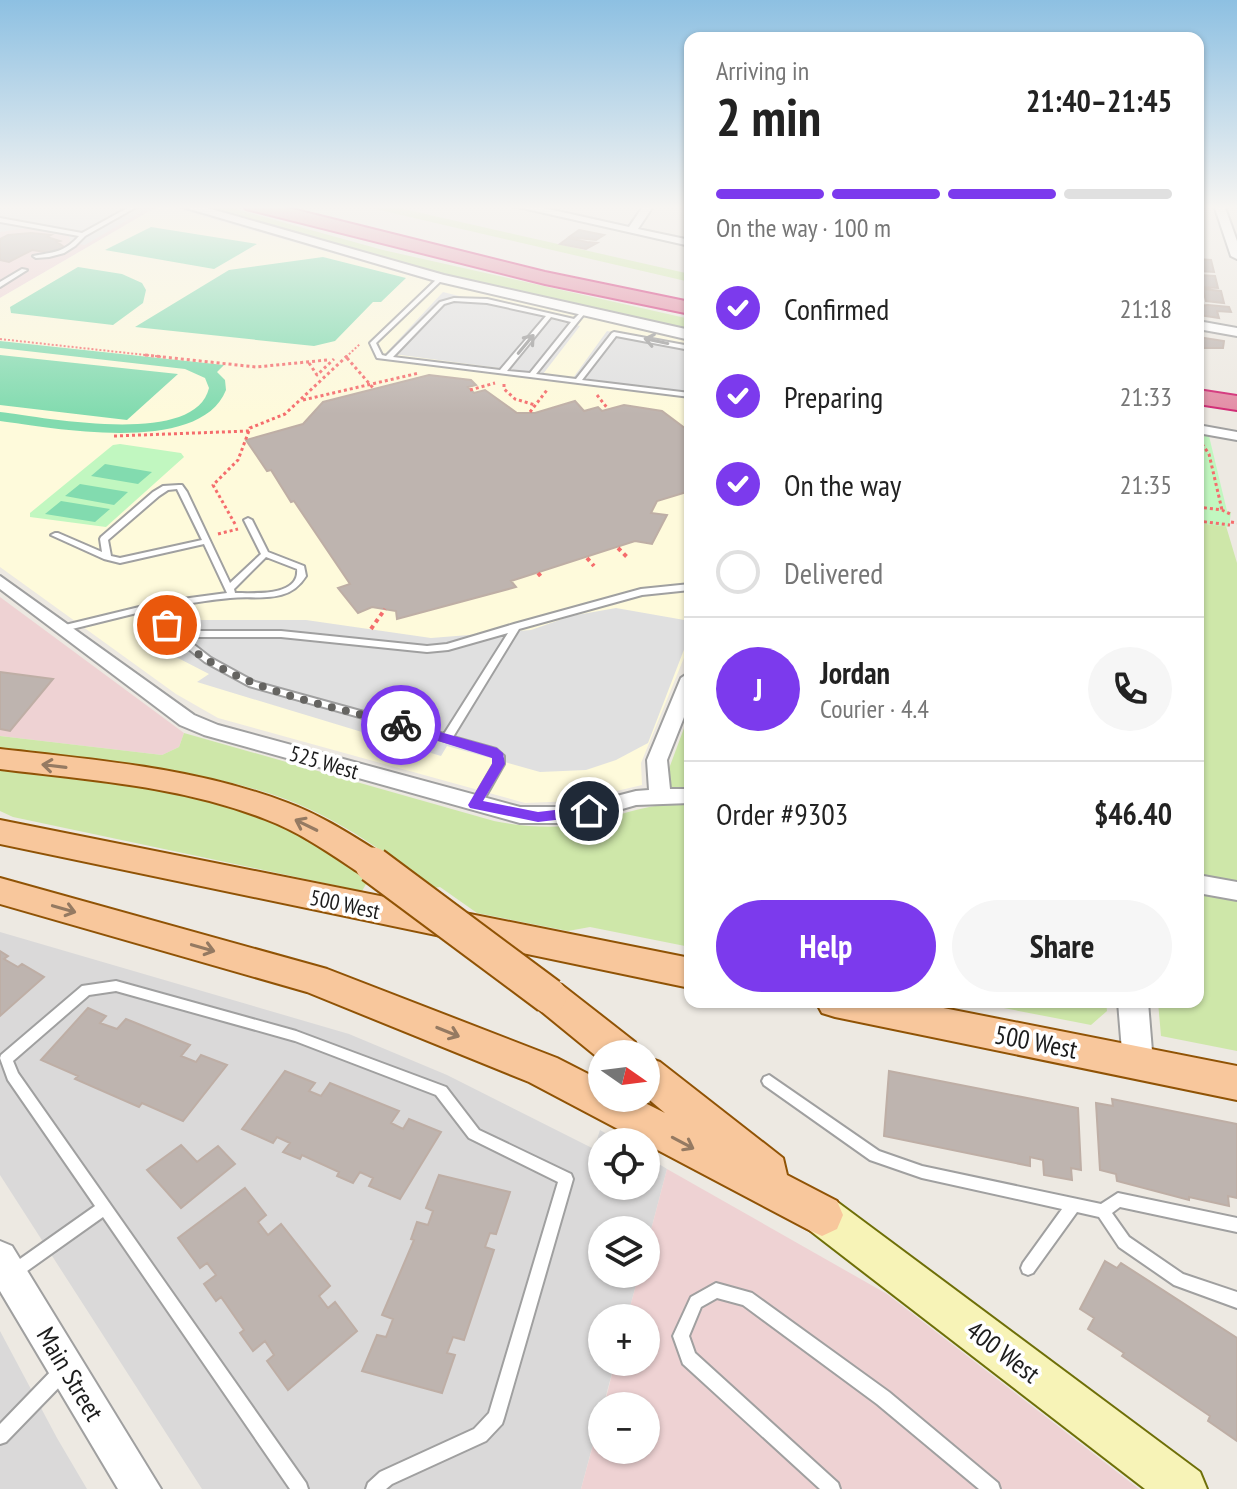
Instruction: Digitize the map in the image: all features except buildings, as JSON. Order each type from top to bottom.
[{"type":"highway","points":[[537,274],[684,307]]},
{"type":"highway","points":[[599,274],[684,293]]},
{"type":"highway","points":[[1204,383],[1237,387]]},
{"type":"highway","points":[[1204,398],[1237,403]]},
{"type":"main road","points":[[0,759],[176,782],[230,795],[278,812],[327,835],[373,865],[604,1040]]},
{"type":"main road","name":"500 West","points":[[0,832],[684,972]]},
{"type":"main road","points":[[0,891],[300,975],[343,991],[543,1070],[822,1215]]},
{"type":"main road","name":"500 West","points":[[865,1008],[1237,1083]]},
{"type":"main road","points":[[660,1085],[822,1215]]},
{"type":"main road","name":"400 West","points":[[822,1215],[1183,1489]]},
{"type":"street","points":[[429,274],[625,328],[684,334]]},
{"type":"street","points":[[1204,326],[1237,332]]},
{"type":"street","points":[[1204,433],[1237,436]]},
{"type":"street","name":"525 West","points":[[0,581],[198,725],[475,805],[520,815],[561,816],[660,795],[684,796]]},
{"type":"street","points":[[660,795],[657,760],[684,693]]},
{"type":"street","points":[[1204,885],[1237,891]]},
{"type":"street","points":[[1133,1008],[1138,1063]]},
{"type":"street","name":"Main Street","points":[[5,1266],[141,1489]]},
{"type":"lane","points":[[441,278],[373,343],[379,357],[684,394]]},
{"type":"lane","points":[[388,358],[442,303],[452,299],[486,302],[549,316],[578,316]]},
{"type":"lane","points":[[503,371],[549,316]]},
{"type":"lane","points":[[532,375],[578,316]]},
{"type":"lane","points":[[578,381],[611,336],[625,328],[684,346]]},
{"type":"lane","points":[[107,557],[104,539],[156,494],[179,487],[231,592]]},
{"type":"lane","points":[[64,628],[231,592],[263,596],[283,592],[297,584],[302,576],[301,568],[265,554],[248,520]]},
{"type":"lane","points":[[55,535],[107,557],[130,560],[207,541]]},
{"type":"lane","points":[[231,592],[265,554]]},
{"type":"lane","points":[[175,634],[255,632],[427,649],[448,647],[641,592],[684,588]]},
{"type":"lane","points":[[160,605],[164,619],[175,634],[208,660],[252,684],[447,738],[499,756],[499,764],[475,805]]},
{"type":"lane","points":[[447,738],[517,626]]},
{"type":"lane","points":[[300,1489],[13,1076],[6,1059],[86,990],[116,986],[296,1036],[441,1091],[474,1134],[566,1179],[496,1418],[480,1435],[400,1471],[374,1489]]},
{"type":"lane","points":[[769,1081],[875,1156],[922,1172],[1103,1211],[1124,1242],[1179,1280],[1237,1300]]},
{"type":"lane","points":[[1103,1211],[1118,1200],[1237,1225]]},
{"type":"lane","points":[[1028,1268],[1074,1204]]},
{"type":"lane","points":[[5,1266],[103,1209]]},
{"type":"lane","points":[[832,1489],[689,1358],[681,1336],[696,1302],[716,1290],[747,1298],[883,1398],[992,1489]]},
{"type":"lane","points":[[0,1436],[67,1368]]},
{"type":"path","points":[[114,436],[249,431],[285,414],[367,337]]},
{"type":"path","points":[[0,339],[256,367],[327,360]]},
{"type":"path","points":[[346,358],[373,387]]},
{"type":"path","points":[[308,362],[317,375],[334,359]]},
{"type":"path","points":[[300,401],[373,387],[429,370]]},
{"type":"path","points":[[470,390],[507,380],[504,386],[508,394],[535,405]]},
{"type":"path","points":[[530,412],[547,390]]},
{"type":"path","points":[[593,390],[608,409]]},
{"type":"path","points":[[243,538],[213,485],[238,460],[249,431]]},
{"type":"path","points":[[1204,444],[1222,510]]},
{"type":"path","points":[[1204,508],[1232,515]]},
{"type":"path","points":[[1204,521],[1237,523]]},
{"type":"path","points":[[218,534],[238,529]]},
{"type":"path","points":[[618,548],[628,558]]},
{"type":"path","points":[[587,558],[594,566]]},
{"type":"path","points":[[538,573],[543,579]]},
{"type":"path","points":[[372,628],[385,609]]},
{"type":"shaded area","points":[[0,274],[40,274],[0,298]]},
{"type":"shaded area","points":[[40,274],[406,274],[684,339],[684,658],[641,763],[642,785],[574,801],[525,803],[218,718],[176,694],[0,567],[0,298]]},
{"type":"shaded area","points":[[443,292],[580,326],[543,374],[386,353]]},
{"type":"shaded area","points":[[607,331],[684,347],[684,393],[573,378]]},
{"type":"shaded area","points":[[0,597],[184,733],[179,747],[162,755],[0,736]]},
{"type":"shaded area","points":[[616,608],[684,620],[684,650],[648,743],[616,760],[586,770],[540,772],[447,746],[441,756],[197,682],[209,674],[149,643],[186,620],[306,620],[431,638],[531,630],[571,616]]},
{"type":"shaded area","points":[[0,932],[349,1034],[447,1075],[588,1146],[588,1200],[659,1200],[655,1216],[588,1216],[588,1288],[635,1288],[631,1304],[588,1304],[588,1376],[611,1376],[607,1392],[588,1392],[588,1463],[581,1489],[202,1489],[0,1175]]},
{"type":"shaded area","points":[[660,1165],[667,1169],[660,1196]]},
{"type":"shaded area","points":[[667,1169],[887,1294],[1139,1489],[581,1489],[588,1463],[660,1464],[660,1392],[608,1392],[612,1376],[660,1376],[660,1304],[631,1304],[635,1288],[660,1288],[660,1216],[655,1216]]},
{"type":"shaded area","points":[[0,1331],[57,1438],[87,1489],[0,1489]]},
{"type":"green space","points":[[65,274],[123,274],[142,283],[146,290],[143,303],[113,325],[11,313],[10,307]]},
{"type":"green space","points":[[222,274],[392,274],[406,278],[381,302],[373,302],[335,341],[314,346],[135,327]]},
{"type":"green space","points":[[447,274],[492,274],[684,318],[684,330]]},
{"type":"green space","points":[[658,274],[684,274],[684,281]]},
{"type":"green space","points":[[0,341],[224,365],[217,372],[225,380],[226,390],[211,411],[187,424],[157,431],[88,432],[0,421],[0,412],[81,422],[148,423],[176,418],[198,406],[209,388],[205,378],[185,369],[0,348]]},
{"type":"green space","points":[[0,355],[178,374],[127,420],[0,405]]},
{"type":"green space","points":[[1204,435],[1209,436],[1227,511],[1231,512],[1229,527],[1204,524]]},
{"type":"green space","points":[[113,445],[181,453],[184,457],[106,527],[30,517],[30,513]]},
{"type":"green space","points":[[105,464],[152,472],[138,484],[91,476]]},
{"type":"green space","points":[[80,484],[128,492],[114,505],[65,496]]},
{"type":"green space","points":[[61,501],[110,509],[95,522],[45,514]]},
{"type":"green space","points":[[1204,524],[1226,526],[1237,563],[1237,1051],[1161,1036],[1159,1008],[1204,1008]]},
{"type":"green space","points":[[684,728],[684,946],[590,927],[568,931],[477,913],[440,887],[433,888],[345,828],[288,800],[182,773],[0,751],[0,736],[162,755],[179,747],[184,733],[494,821],[532,826],[581,824],[661,805],[667,774]]},
{"type":"green space","points":[[0,770],[178,792],[209,799],[303,832],[369,879],[362,891],[13,817],[0,811]]},
{"type":"green space","points":[[1004,1008],[1107,1008],[1091,1025]]},
{"type":"way so far","points":[[167,625],[208,660],[252,684],[401,725]]},
{"type":"route","points":[[401,725],[492,751],[499,756],[499,764],[475,805],[538,817],[589,811]]}]
